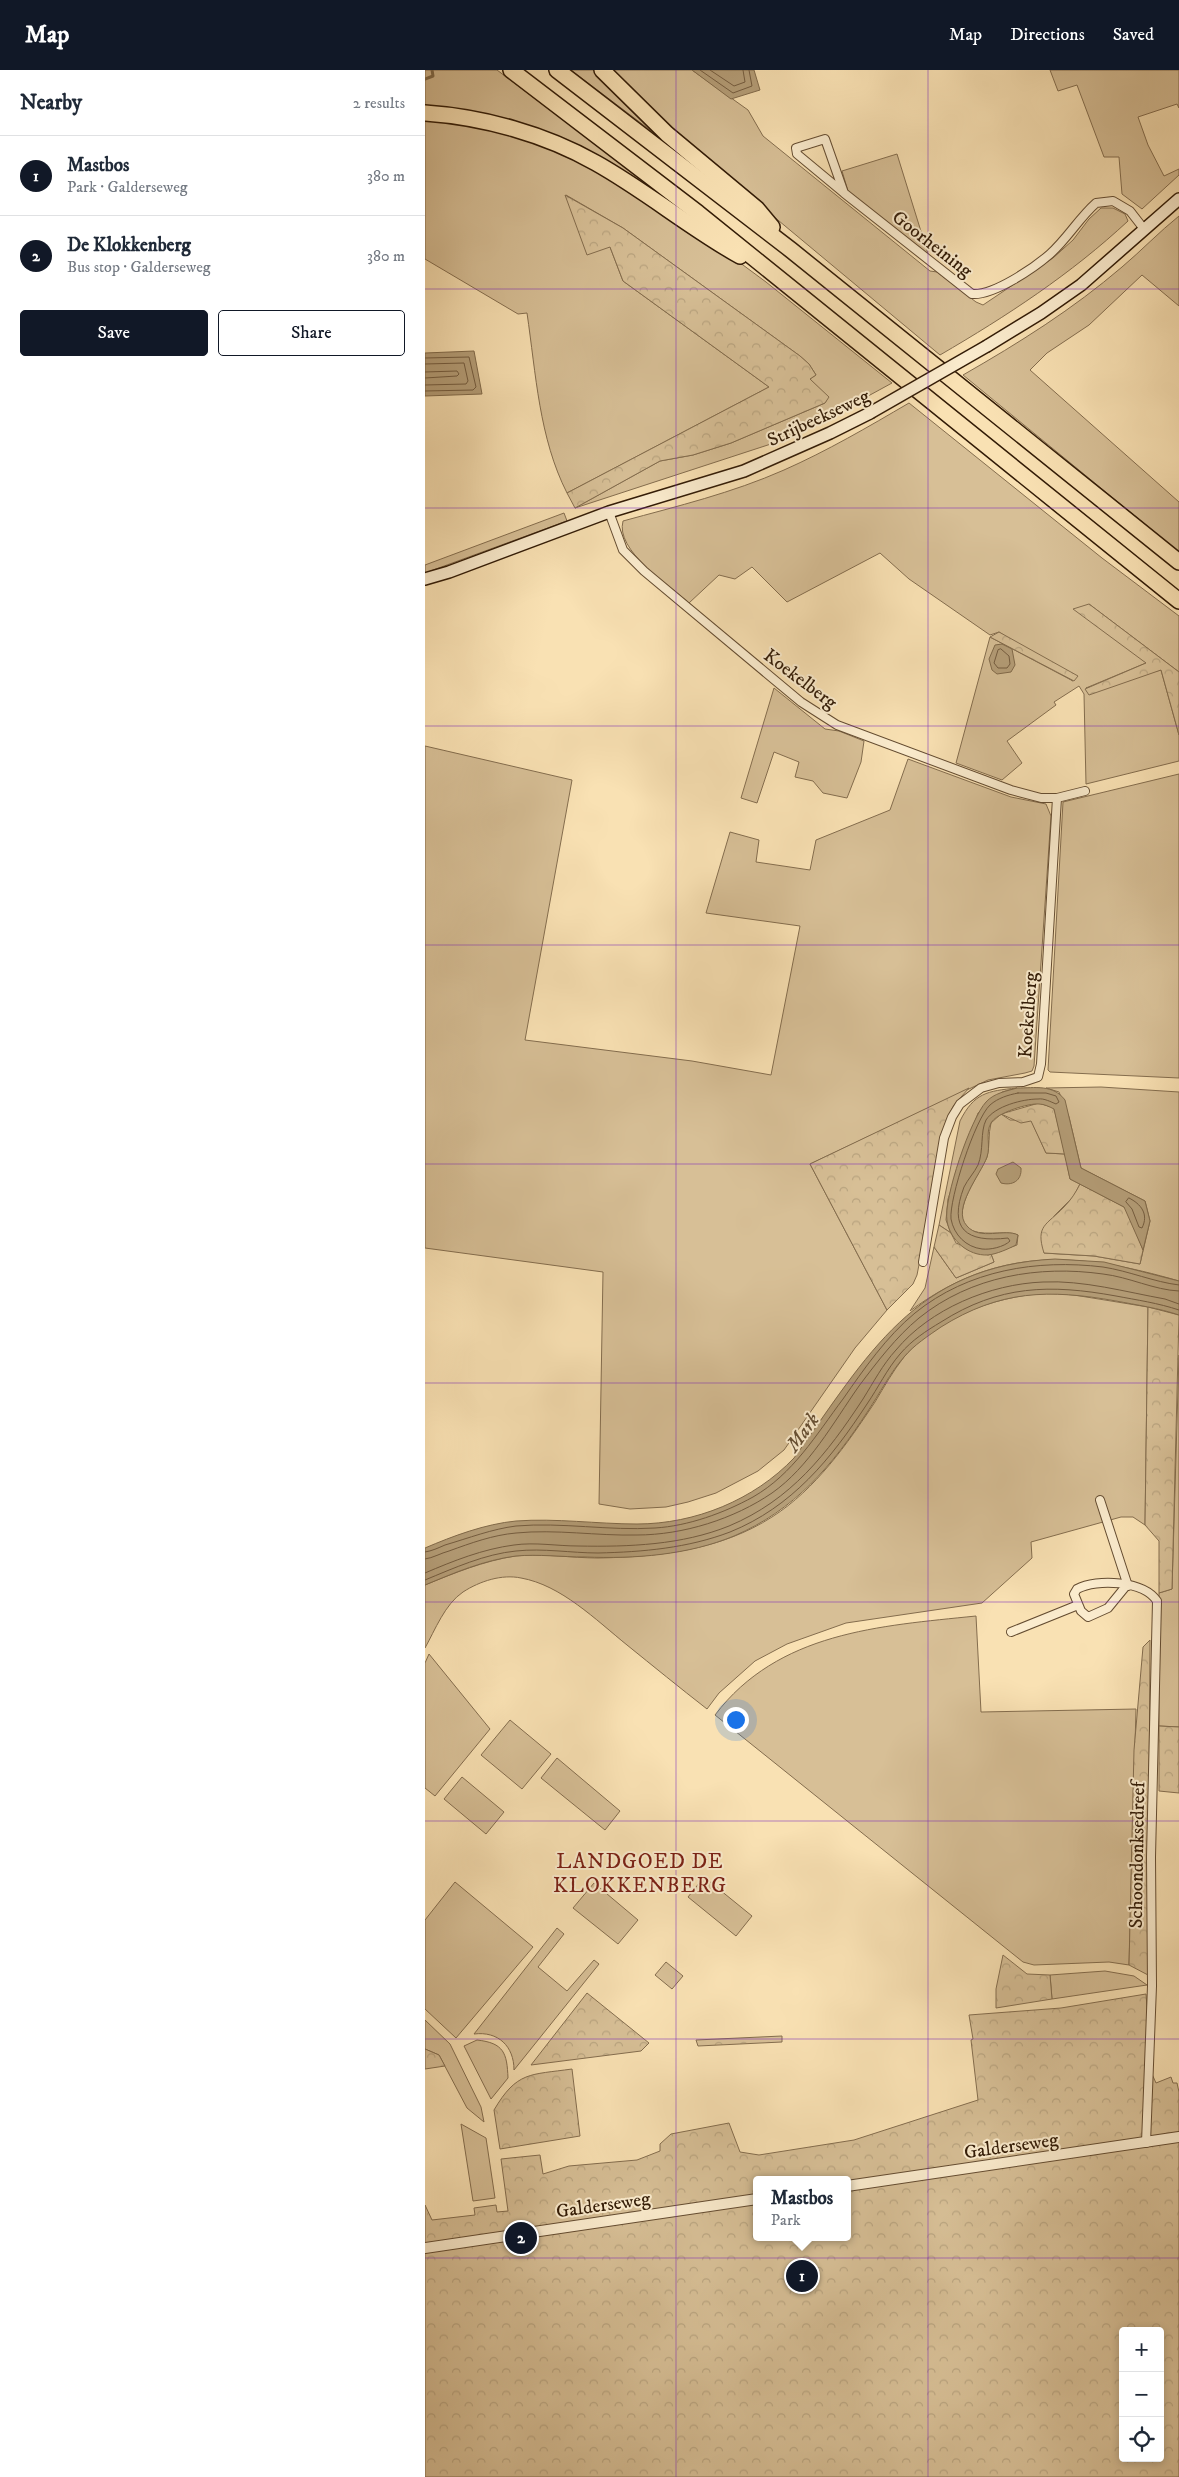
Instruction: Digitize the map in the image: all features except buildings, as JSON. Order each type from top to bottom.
[{"type":"highway","points":[[511,70],[698,213],[1179,601]]},
{"type":"highway","points":[[557,70],[791,250],[1179,562]]},
{"type":"highway","points":[[602,70],[667,134],[757,209],[791,250]]},
{"type":"highway","points":[[425,113],[453,115],[497,125],[542,138],[595,162],[658,202],[713,241],[774,275]]},
{"type":"main road","name":"Strijbeekseweg","points":[[425,579],[449,572],[609,512],[743,471],[871,413],[1041,314],[1081,285],[1179,199]]},
{"type":"street","name":"Goorheining","points":[[844,193],[825,139],[796,148],[797,154],[844,193],[972,294],[979,295],[1005,284],[1049,254],[1096,203],[1113,201],[1130,211],[1144,229]]},
{"type":"street","name":"Koekelberg","points":[[609,512],[623,550],[644,571],[801,702],[837,725],[963,774],[1041,798],[1057,798],[1085,791]]},
{"type":"street","name":"Koekelberg","points":[[923,1262],[944,1138],[952,1117],[960,1104],[981,1088],[999,1083],[1023,1082],[1038,1077],[1041,1064],[1057,798]]},
{"type":"street","points":[[1011,1632],[1078,1605],[1083,1615],[1095,1615],[1108,1608],[1127,1586],[1100,1500]]},
{"type":"street","name":"Schoondonksedreef","points":[[1078,1605],[1075,1591],[1081,1587],[1098,1582],[1127,1586],[1149,1592],[1157,1602],[1151,1857],[1152,1986],[1146,2143]]},
{"type":"street","name":"Galderseweg","points":[[851,2185],[1179,2137]]},
{"type":"street","name":"Galderseweg","points":[[425,2248],[753,2200]]},
{"type":"green space","points":[[425,70],[497,70],[681,209],[678,209],[608,163],[425,107]]},
{"type":"green space","points":[[571,70],[596,70],[679,152]]},
{"type":"green space","points":[[610,70],[692,70],[748,110],[763,136],[930,271],[937,272],[976,302],[983,305],[1053,258],[1073,240],[1089,219],[1101,208],[1113,208],[1125,214],[1128,221],[1084,259],[1038,293],[940,355],[695,151]]},
{"type":"green space","points":[[1050,70],[1179,70],[1179,108],[1177,104],[1138,117],[1148,145],[1164,176],[1179,169],[1179,175],[1142,209],[1122,194],[1119,157],[1104,157],[1077,85],[1058,91]]},
{"type":"green space","points":[[425,118],[508,131],[576,157],[701,234],[766,282],[892,383],[826,419],[777,442],[575,508],[660,461],[693,455],[731,443],[825,403],[828,397],[810,379],[816,375],[809,364],[800,356],[623,228],[566,195],[610,247],[623,281],[769,387],[567,493],[550,450],[544,428],[527,313],[518,314],[425,259]]},
{"type":"green space","points":[[897,154],[928,254],[848,191],[842,171]]},
{"type":"green space","points":[[565,195],[623,228],[800,356],[809,364],[816,375],[810,379],[829,397],[825,403],[731,443],[693,455],[660,461],[575,508],[567,493],[769,387],[623,281],[610,247],[587,255]]},
{"type":"green space","points":[[1179,216],[1179,306],[1142,275],[1089,325],[1047,353],[1030,370],[1179,502],[1179,552],[963,375],[1005,351],[1065,311],[1122,267]]},
{"type":"green space","points":[[909,403],[1102,558],[1179,616],[1179,672],[1089,604],[1146,663],[1086,688],[1161,670],[1179,735],[1179,761],[1086,784],[1084,694],[1079,686],[1054,702],[1056,705],[1007,741],[1022,763],[1002,780],[956,763],[990,637],[1073,681],[999,632],[990,635],[909,579],[880,553],[787,602],[752,567],[735,579],[719,575],[689,603],[645,566],[627,544],[623,532],[623,521],[745,486],[800,463],[832,447]]},
{"type":"green space","points":[[564,513],[567,521],[425,573],[425,565]]},
{"type":"green space","points":[[1089,604],[1179,672],[1179,735],[1161,670],[1089,695],[1085,689],[1146,663],[1073,609]]},
{"type":"green space","points":[[999,632],[1078,676],[1074,681],[990,637]]},
{"type":"green space","points":[[774,688],[825,729],[839,731],[864,741],[861,762],[847,798],[823,793],[813,781],[795,777],[799,762],[774,752],[757,803],[741,798]]},
{"type":"green space","points":[[425,746],[572,780],[525,1040],[692,1061],[771,1075],[800,926],[706,913],[730,832],[759,840],[756,862],[810,870],[816,840],[890,810],[908,759],[1011,797],[1046,804],[1051,816],[1034,1066],[1032,1071],[988,1080],[810,1164],[887,1310],[855,1348],[784,1450],[758,1471],[716,1493],[666,1507],[630,1509],[599,1504],[603,1272],[425,1248]]},
{"type":"green space","points":[[1179,774],[1179,1078],[1050,1072],[1048,1070],[1063,802]]},
{"type":"green space","points":[[1101,1087],[1179,1092],[1179,1281],[1107,1264],[1073,1260],[1040,1260],[1008,1265],[976,1274],[943,1290],[910,1311],[925,1288],[934,1247],[956,1278],[994,1262],[991,1254],[1017,1245],[1018,1235],[973,1231],[965,1225],[962,1217],[963,1207],[972,1184],[987,1157],[991,1123],[1001,1114],[1010,1120],[1031,1120],[1046,1153],[1065,1154],[1070,1179],[1080,1184],[1074,1196],[1054,1216],[1044,1253],[1094,1256],[1140,1264],[1150,1221],[1145,1201],[1081,1168],[1069,1117],[1059,1092],[1046,1088]]},
{"type":"green space","points":[[969,1088],[954,1105],[948,1116],[917,1275],[913,1284],[887,1310],[810,1164]]},
{"type":"green space","points":[[1017,1088],[1002,1092],[978,1113],[948,1199],[946,1220],[951,1233],[939,1225],[960,1121],[976,1099],[989,1092]]},
{"type":"green space","points":[[1039,1103],[1054,1108],[1065,1154],[1046,1153],[1031,1121],[1021,1123],[1001,1114]]},
{"type":"green space","points":[[1080,1184],[1124,1207],[1128,1211],[1143,1250],[1140,1264],[1094,1256],[1044,1253],[1041,1237],[1044,1226],[1069,1202]]},
{"type":"green space","points":[[939,1225],[951,1233],[956,1243],[988,1255],[991,1254],[994,1262],[956,1278],[934,1247]]},
{"type":"green space","points":[[1045,1293],[1074,1295],[1148,1307],[1145,1525],[1133,1517],[1121,1517],[1031,1542],[1032,1558],[982,1603],[846,1623],[787,1644],[755,1661],[719,1693],[707,1709],[577,1605],[550,1588],[521,1578],[491,1579],[463,1592],[446,1610],[425,1648],[425,1585],[458,1572],[515,1556],[621,1557],[688,1550],[732,1537],[772,1517],[803,1493],[829,1465],[864,1418],[900,1362],[917,1343],[950,1320],[987,1304],[1026,1295]]},
{"type":"green space","points":[[1148,1307],[1179,1315],[1172,1589],[1159,1593],[1159,1541],[1145,1525]]},
{"type":"green space","points":[[1179,1355],[1179,1727],[1159,1726],[1159,1593],[1172,1589]]},
{"type":"green space","points":[[976,1616],[981,1712],[1136,1709],[1129,1965],[1109,1962],[1034,1965],[1023,1962],[715,1715],[740,1687],[769,1666],[800,1650],[833,1638],[867,1630]]},
{"type":"green space","points":[[1150,1640],[1148,1975],[1129,1965],[1134,1750],[1143,1647]]},
{"type":"green space","points":[[429,1654],[490,1729],[435,1796],[425,1788],[425,1663]]},
{"type":"green space","points":[[510,1720],[551,1754],[522,1789],[481,1755]]},
{"type":"green space","points":[[1159,1726],[1179,1727],[1179,1793],[1159,1791]]},
{"type":"green space","points":[[557,1758],[620,1811],[605,1830],[541,1778]]},
{"type":"green space","points":[[462,1777],[504,1812],[486,1834],[444,1799]]},
{"type":"green space","points":[[704,1877],[752,1916],[736,1936],[688,1897]]},
{"type":"green space","points":[[455,1882],[533,1947],[456,2038],[425,2009],[425,1920]]},
{"type":"green space","points":[[594,1883],[638,1920],[618,1944],[573,1908]]},
{"type":"green space","points":[[557,1928],[564,1934],[538,1967],[567,1991],[594,1960],[599,1964],[514,2070],[511,2054],[503,2042],[490,2035],[474,2034]]},
{"type":"green space","points":[[1003,1955],[1027,1974],[1050,1975],[1052,1999],[996,2008],[996,1989]]},
{"type":"green space","points":[[666,1962],[683,1976],[672,1989],[655,1975]]},
{"type":"green space","points":[[1105,1971],[1134,1976],[1147,1985],[1052,1999],[1050,1975]]},
{"type":"green space","points":[[587,1993],[649,2043],[641,2051],[531,2065]]},
{"type":"green space","points":[[1146,1994],[1152,2074],[1156,2083],[1171,2077],[1173,2083],[1177,2083],[1179,2092],[1179,2477],[425,2477],[425,2205],[432,2220],[475,2215],[474,2208],[496,2205],[497,2212],[508,2211],[501,2159],[540,2155],[543,2174],[569,2166],[637,2160],[660,2151],[660,2144],[671,2134],[729,2123],[740,2152],[759,2155],[854,2140],[978,2100],[971,2040],[973,2039],[969,2015],[1061,2008]]},
{"type":"green space","points":[[425,2020],[450,2044],[481,2107],[484,2122],[467,2108],[439,2055],[425,2049]]},
{"type":"green space","points":[[782,2036],[782,2042],[698,2046],[696,2040]]},
{"type":"green space","points":[[477,2040],[486,2041],[498,2047],[507,2062],[508,2078],[491,2099],[464,2046]]},
{"type":"green space","points":[[425,2049],[439,2055],[445,2066],[425,2069]]},
{"type":"green space","points":[[572,2069],[580,2136],[500,2149],[494,2110],[510,2088],[518,2081],[535,2074]]},
{"type":"green space","points":[[461,2124],[486,2138],[495,2198],[473,2201]]},
{"type":"water","points":[[692,70],[754,70],[760,90],[731,99]]},
{"type":"water","points":[[474,351],[482,394],[425,396],[425,353]]},
{"type":"water","points":[[1002,644],[1012,649],[1015,665],[1011,672],[997,674],[992,670],[989,659],[995,645]]},
{"type":"water","points":[[1017,1088],[1043,1088],[1055,1091],[1060,1095],[1065,1100],[1081,1168],[1145,1201],[1150,1221],[1143,1250],[1124,1207],[1070,1179],[1054,1109],[1039,1104],[1013,1109],[994,1119],[991,1123],[988,1131],[987,1157],[969,1192],[963,1210],[963,1219],[972,1230],[985,1234],[1013,1233],[1018,1235],[1016,1245],[995,1254],[981,1255],[967,1250],[956,1240],[949,1228],[947,1210],[949,1195],[966,1141],[973,1124],[986,1102],[997,1094]]},
{"type":"water","points":[[1013,1162],[1021,1168],[1020,1176],[1012,1183],[1001,1183],[996,1174],[998,1169]]},
{"type":"water","points":[[1055,1259],[1104,1262],[1179,1281],[1179,1315],[1116,1301],[1069,1295],[1025,1296],[1005,1299],[984,1306],[941,1327],[912,1349],[894,1370],[868,1411],[826,1468],[794,1500],[756,1525],[734,1536],[680,1552],[642,1556],[516,1556],[469,1568],[425,1585],[425,1548],[481,1528],[531,1520],[622,1524],[659,1523],[702,1514],[742,1497],[761,1486],[794,1458],[846,1384],[872,1352],[899,1322],[930,1298],[965,1279],[1006,1265]]},
{"type":"waterway","points":[[425,79],[433,76],[432,70]]},
{"type":"place","name":"De Klokkenberg","points":[[521,2238]]},
{"type":"place","name":"Mastbos","points":[[802,2276]]},
{"type":"district","name":"LANDGOED DE KLOKKENBERG","points":[[640,1873]]},
{"type":"water label","name":"Mark","points":[[802,1432]]}]
